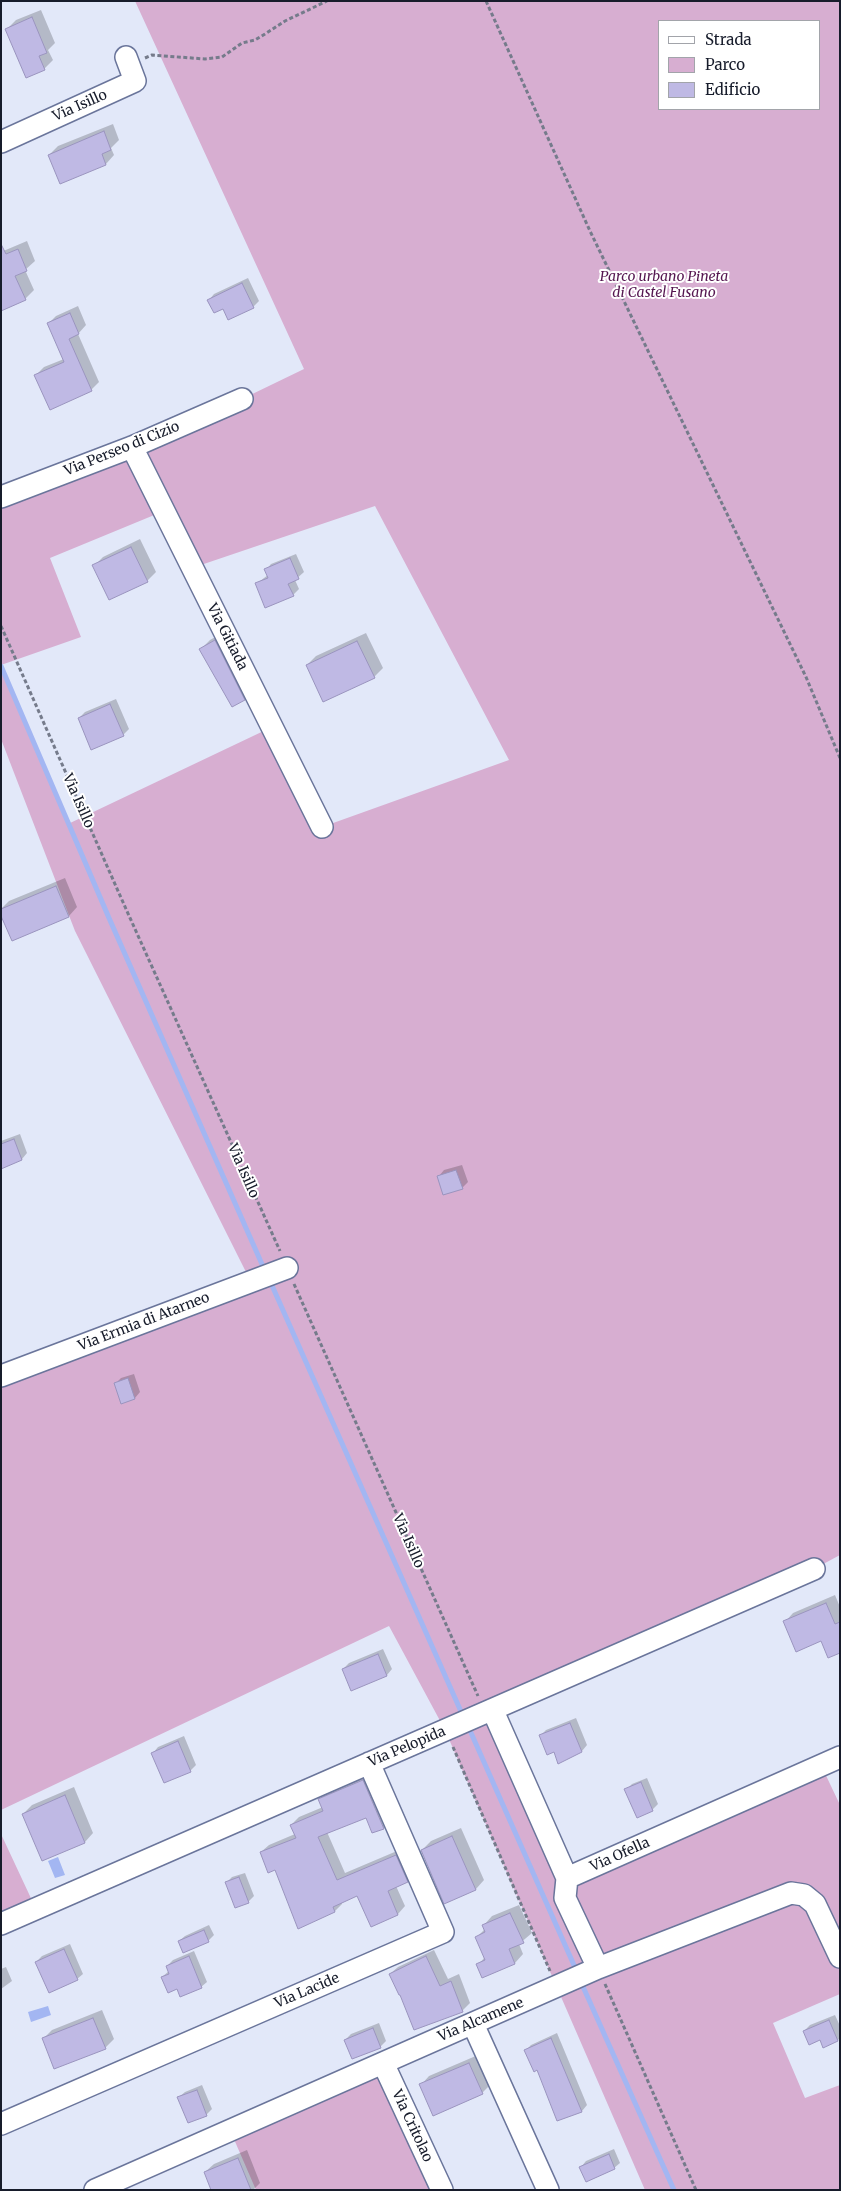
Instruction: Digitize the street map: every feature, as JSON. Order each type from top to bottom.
[{"type":"street","name":"Via Isillo","points":[[1,142],[135,81],[127,61]]},
{"type":"street","name":"Via Perseo di Cizio","points":[[1,497],[132,447],[242,399]]},
{"type":"street","name":"Via Gitiada","points":[[132,447],[322,827]]},
{"type":"street","name":"Via Ermia di Atarneo","points":[[1,1376],[287,1268]]},
{"type":"street","name":"Via Pelopida","points":[[1,1924],[814,1569]]},
{"type":"street","points":[[492,1711],[567,1878],[565,1898],[598,1968]]},
{"type":"street","name":"Via Ofella","points":[[567,1878],[840,1757]]},
{"type":"street","name":"Via Lacide","points":[[1,2124],[443,1932],[369,1763]]},
{"type":"street","name":"Via Alcamene","points":[[95,2190],[598,1968],[790,1893],[804,1894],[815,1904],[840,1957]]},
{"type":"street","points":[[473,2024],[548,2190]]},
{"type":"street","name":"Via Critolao","points":[[382,2062],[442,2190]]},
{"type":"path","points":[[127,61],[152,55],[205,59],[222,57],[242,43],[255,40],[280,23],[327,1]]},
{"type":"path","points":[[486,1],[590,232],[806,677],[840,758]]},
{"type":"path","name":"Via Isillo","points":[[1,626],[476,1695],[492,1711]]},
{"type":"path","points":[[446,1730],[558,1987]]},
{"type":"path","points":[[598,1968],[696,2190]]},
{"type":"green space","name":"Parco urbano Pineta di Castel Fusano","points":[[135,1],[840,1],[840,1555],[814,1569],[493,1711],[567,1878],[821,1765],[840,1805],[840,1994],[773,2023],[805,2098],[840,2085],[840,2190],[645,2190],[445,1730],[389,1626],[1,1810],[1,1376],[251,1282],[75,931],[1,739],[1,666],[68,824],[272,727],[322,827],[509,760],[375,506],[192,568],[164,511],[50,558],[81,637],[1,665],[1,496],[242,399],[304,369]]},
{"type":"green space","points":[[1,1834],[36,1909],[1,1924]]},
{"type":"green space","points":[[383,2063],[442,2190],[256,2190],[230,2130]]},
{"type":"water","points":[[58,1857],[65,1875],[55,1878],[48,1861]]},
{"type":"water","points":[[48,2006],[51,2015],[31,2022],[28,2012]]},
{"type":"building","points":[[32,17],[47,53],[39,56],[45,70],[26,78],[5,29]]},
{"type":"building","points":[[104,131],[111,150],[102,154],[106,165],[60,184],[48,155]]},
{"type":"building","points":[[1,244],[6,254],[18,249],[27,271],[15,276],[26,300],[1,311]]},
{"type":"building","points":[[242,283],[254,308],[228,320],[223,309],[214,313],[207,300]]},
{"type":"building","points":[[70,313],[79,334],[69,339],[92,391],[50,410],[34,375],[64,362],[47,323]]},
{"type":"building","points":[[131,547],[148,582],[109,600],[92,565]]},
{"type":"building","points":[[290,558],[299,579],[288,584],[294,596],[265,608],[255,583],[268,578],[264,569]]},
{"type":"building","points":[[215,640],[245,700],[232,707],[199,649]]},
{"type":"building","points":[[357,641],[375,678],[323,702],[306,665]]},
{"type":"building","points":[[110,704],[124,736],[91,750],[78,718]]},
{"type":"building","points":[[56,886],[69,917],[12,941],[1,916],[1,909]]},
{"type":"building","points":[[14,1139],[22,1160],[1,1169],[1,1144]]},
{"type":"building","points":[[456,1170],[463,1189],[443,1195],[437,1176]]},
{"type":"building","points":[[128,1378],[135,1399],[121,1404],[114,1383]]},
{"type":"building","points":[[826,1603],[835,1624],[840,1622],[840,1653],[828,1658],[821,1641],[796,1652],[783,1621]]},
{"type":"building","points":[[378,1654],[387,1676],[351,1691],[342,1669]]},
{"type":"building","points":[[570,1723],[582,1752],[558,1764],[554,1752],[547,1755],[539,1735]]},
{"type":"building","points":[[178,1741],[191,1772],[164,1783],[151,1753]]},
{"type":"building","points":[[363,1780],[384,1829],[372,1833],[366,1818],[318,1837],[337,1880],[396,1855],[408,1882],[388,1891],[398,1915],[371,1927],[357,1896],[333,1907],[335,1912],[298,1929],[275,1870],[268,1873],[260,1852],[296,1838],[290,1825],[323,1811],[318,1799]]},
{"type":"building","points":[[641,1782],[653,1811],[637,1818],[624,1789]]},
{"type":"building","points":[[65,1795],[85,1843],[42,1861],[22,1814]]},
{"type":"building","points":[[452,1836],[476,1890],[444,1904],[421,1850]]},
{"type":"building","points":[[239,1877],[249,1903],[235,1908],[225,1882]]},
{"type":"building","points":[[510,1913],[524,1943],[509,1949],[515,1964],[482,1978],[476,1964],[485,1960],[475,1937],[485,1932],[482,1925]]},
{"type":"building","points":[[204,1930],[209,1942],[183,1953],[178,1941]]},
{"type":"building","points":[[64,1949],[78,1980],[49,1993],[35,1962]]},
{"type":"building","points":[[189,1956],[202,1988],[180,1997],[177,1989],[168,1993],[161,1977],[169,1974],[166,1966]]},
{"type":"building","points":[[426,1956],[440,1986],[451,1981],[463,2012],[414,2030],[389,1974]]},
{"type":"building","points":[[93,2018],[106,2049],[54,2069],[42,2038]]},
{"type":"building","points":[[829,2020],[838,2041],[823,2048],[820,2040],[809,2045],[803,2031]]},
{"type":"building","points":[[373,2028],[381,2048],[352,2059],[344,2040]]},
{"type":"building","points":[[551,2038],[582,2112],[557,2121],[537,2070],[534,2072],[524,2050]]},
{"type":"building","points":[[469,2063],[483,2094],[433,2116],[419,2084]]},
{"type":"building","points":[[197,2090],[207,2116],[188,2123],[177,2097]]},
{"type":"building","points":[[609,2154],[615,2169],[586,2182],[579,2167]]},
{"type":"building","points":[[238,2158],[251,2190],[211,2190],[204,2172]]},
{"type":"waterway","points":[[1,666],[109,918],[265,1271]]},
{"type":"waterway","points":[[270,1281],[463,1716]]},
{"type":"waterway","points":[[468,1726],[577,1972]]},
{"type":"waterway","points":[[580,1980],[674,2190]]}]
